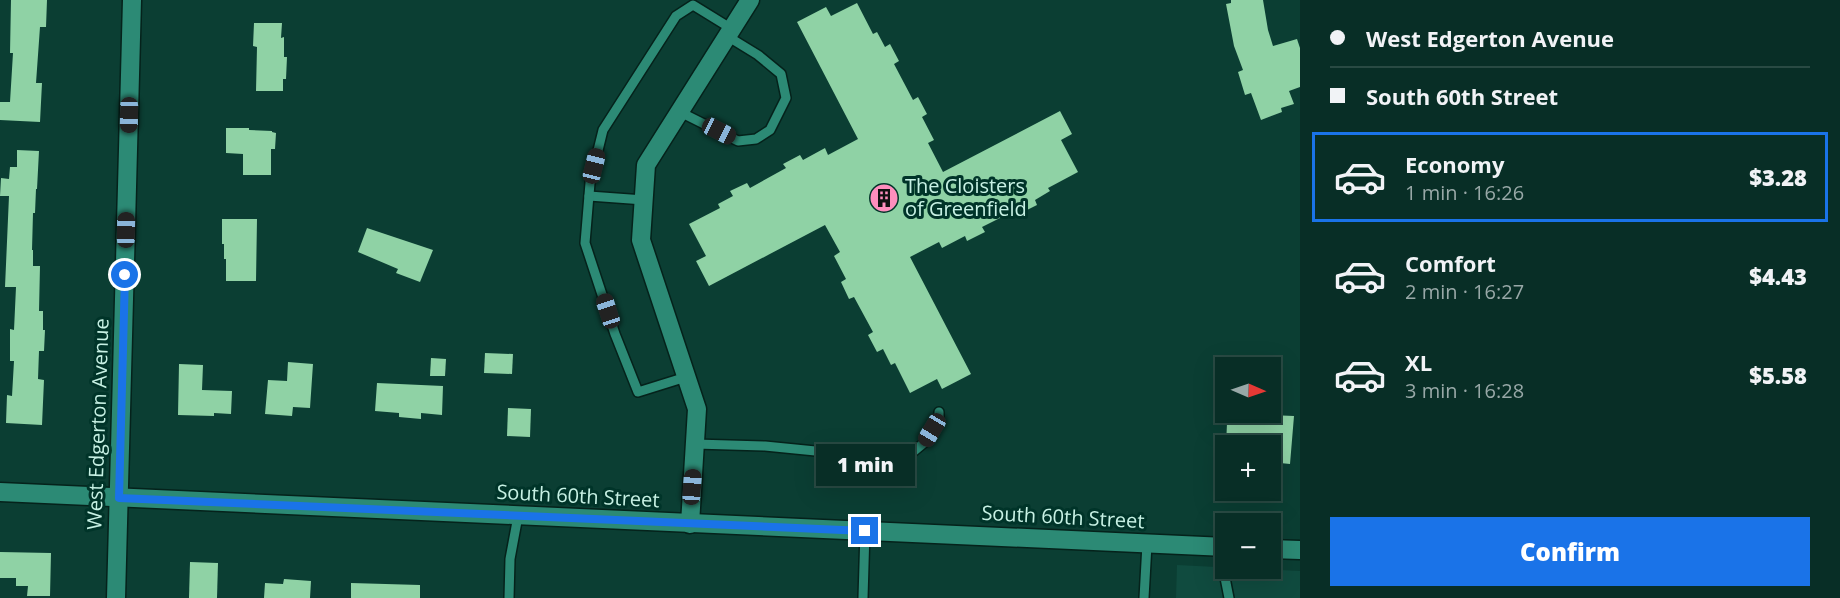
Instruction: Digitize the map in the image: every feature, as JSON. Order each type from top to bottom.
[{"type":"street","name":"West Edgerton Avenue","points":[[116,598],[132,0]]},
{"type":"street","points":[[690,524],[697,409],[641,240],[646,165],[750,0]]},
{"type":"street","name":"South 60th Street","points":[[0,492],[1215,547]]},
{"type":"street","points":[[1281,549],[1300,550]]},
{"type":"lane","points":[[680,112],[738,141],[756,139],[770,130],[786,98],[781,74],[693,5],[676,16],[603,130],[590,183],[585,243],[615,334],[638,392],[686,377]]},
{"type":"lane","points":[[589,196],[644,200]]},
{"type":"lane","points":[[695,444],[765,446],[886,458],[913,452],[926,442],[939,419],[939,411]]},
{"type":"lane","points":[[509,598],[510,560],[518,516]]},
{"type":"lane","points":[[863,598],[865,531]]},
{"type":"lane","points":[[1144,598],[1147,544]]},
{"type":"lane","points":[[1226,579],[1229,598]]},
{"type":"shaded area","points":[[1177,565],[1215,567],[1215,579],[1281,579],[1281,570],[1300,571],[1300,598],[1176,598]]},
{"type":"building","points":[[11,0],[47,0],[46,27],[40,27],[36,83],[42,83],[40,122],[0,120],[0,102],[10,102],[13,53],[10,53]]},
{"type":"building","points":[[1231,0],[1263,0],[1273,46],[1297,39],[1300,48],[1300,87],[1289,91],[1294,104],[1281,108],[1282,112],[1261,120],[1251,93],[1245,95],[1238,72],[1243,70],[1234,46],[1226,4],[1231,3]]},
{"type":"building","name":"The Cloisters of Greenfield","points":[[857,3],[873,34],[877,32],[885,47],[890,44],[899,61],[894,64],[913,100],[918,97],[927,114],[922,117],[934,140],[928,143],[943,172],[1060,111],[1072,134],[1061,140],[1078,172],[1048,188],[1050,191],[1035,200],[1037,205],[1021,213],[1018,209],[982,227],[985,232],[967,241],[965,236],[942,248],[939,242],[910,257],[971,374],[942,389],[937,379],[910,393],[895,363],[891,365],[883,349],[877,352],[868,335],[873,332],[854,297],[849,299],[841,282],[846,279],[834,256],[840,252],[825,225],[709,286],[696,261],[706,256],[689,224],[720,208],[718,204],[733,196],[730,191],[747,183],[750,188],[786,168],[783,164],[800,155],[803,160],[825,148],[828,155],[858,139],[797,22],[826,7],[831,16]]},
{"type":"building","points":[[254,23],[282,23],[281,38],[284,37],[284,57],[287,57],[283,91],[256,91],[257,47],[253,46]]},
{"type":"building","points":[[226,128],[249,128],[249,130],[276,133],[275,149],[271,149],[271,175],[243,175],[243,154],[226,153]]},
{"type":"building","points":[[17,150],[39,151],[32,250],[33,266],[40,266],[39,311],[43,311],[43,330],[45,330],[44,351],[39,351],[38,379],[44,380],[42,425],[6,423],[7,395],[12,396],[14,361],[10,361],[10,329],[14,330],[16,287],[5,287],[9,196],[0,196],[1,178],[9,179],[10,167],[17,167]]},
{"type":"building","points":[[222,219],[257,219],[256,281],[226,281]]},
{"type":"building","points":[[367,228],[433,250],[420,282],[396,273],[398,269],[358,252]]},
{"type":"building","points":[[485,353],[513,354],[512,374],[484,373]]},
{"type":"building","points":[[431,358],[446,359],[445,376],[430,376]]},
{"type":"building","points":[[288,362],[313,364],[310,408],[293,407],[292,416],[265,414],[268,380],[287,381]]},
{"type":"building","points":[[179,364],[203,365],[202,390],[232,391],[231,414],[178,415]]},
{"type":"building","points":[[377,383],[443,386],[442,415],[421,413],[421,419],[399,417],[399,413],[375,411]]},
{"type":"building","points":[[508,408],[531,409],[530,437],[507,436]]},
{"type":"building","points":[[1281,416],[1294,416],[1290,464],[1281,463],[1281,435],[1226,435],[1227,423],[1281,423]]},
{"type":"building","points":[[0,552],[51,553],[50,596],[27,596],[28,586],[16,586],[16,578],[0,578]]},
{"type":"building","points":[[190,562],[218,563],[217,598],[189,598]]},
{"type":"building","points":[[284,579],[311,581],[310,598],[264,598],[265,583],[283,584]]},
{"type":"building","points":[[351,583],[420,585],[420,598],[351,598]]},
{"type":"place","name":"The Cloisters of Greenfield","points":[[884,198]]},
{"type":"route","points":[[125,275],[119,498],[865,531]]}]
